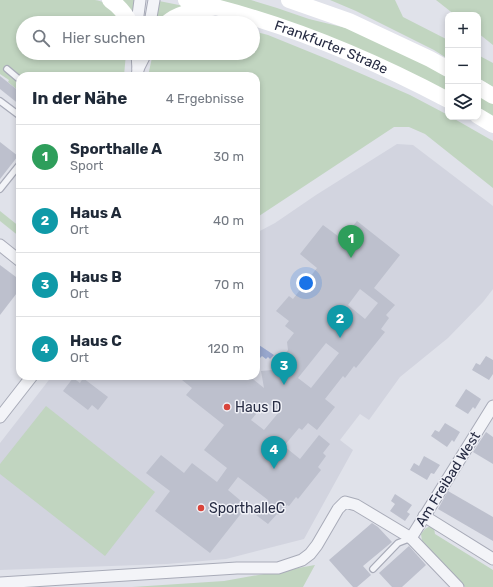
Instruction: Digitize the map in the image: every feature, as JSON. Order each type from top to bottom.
[{"type":"street","points":[[110,0],[117,4],[126,16]]},
{"type":"street","points":[[138,16],[140,0]]},
{"type":"street","points":[[151,16],[154,0]]},
{"type":"street","name":"Frankfurter Straße","points":[[186,0],[247,16]]},
{"type":"street","name":"Frankfurter Straße","points":[[289,0],[349,21],[445,67]]},
{"type":"street","points":[[178,16],[216,7]]},
{"type":"street","name":"Frankfurter Straße","points":[[260,20],[317,39],[374,63],[445,98]]},
{"type":"street","points":[[137,60],[137,72]]},
{"type":"street","points":[[137,72],[143,60]]},
{"type":"street","points":[[481,89],[493,96]]},
{"type":"street","points":[[481,118],[493,125]]},
{"type":"street","points":[[0,245],[16,257]]},
{"type":"street","points":[[0,417],[29,380]]},
{"type":"street","name":"Am Freibad West","points":[[411,538],[424,516],[489,422],[493,406]]},
{"type":"street","points":[[0,583],[237,568],[278,568],[302,560],[310,554],[338,509],[345,502],[356,505],[411,538],[458,587]]},
{"type":"street","points":[[424,516],[493,558]]},
{"type":"lane","points":[[7,69],[16,77]]},
{"type":"lane","points":[[0,101],[16,113]]},
{"type":"lane","points":[[0,190],[16,169]]},
{"type":"lane","points":[[373,569],[398,543],[411,538]]},
{"type":"shaded area","points":[[397,144],[413,145],[493,206],[493,289],[483,302],[448,338],[400,377],[369,420],[360,414],[340,440],[353,450],[304,539],[226,559],[167,564],[0,570],[0,443],[49,380],[260,380],[260,231],[275,223],[316,195]]},
{"type":"green space","points":[[0,0],[95,0],[109,5],[119,16],[16,16],[16,60],[125,60],[124,72],[16,72],[16,89],[8,82],[9,80],[0,74]]},
{"type":"green space","points":[[119,0],[135,0],[133,16]]},
{"type":"green space","points":[[212,0],[251,0],[309,19],[350,29],[426,64],[445,75],[445,92],[260,19],[260,16],[253,16]]},
{"type":"green space","points":[[330,0],[395,0],[403,17],[445,38],[445,57],[434,50],[356,11]]},
{"type":"green space","points":[[436,0],[493,0],[493,45],[481,35],[481,12],[451,12]]},
{"type":"green space","points":[[159,1],[189,7],[173,16],[157,16]]},
{"type":"green space","points":[[260,33],[268,35],[410,95],[445,113],[445,120],[456,120],[493,141],[493,188],[425,134],[409,127],[394,127],[260,215],[260,72],[149,72],[151,60],[260,60]]},
{"type":"green space","points":[[481,57],[493,63],[493,87],[481,80]]},
{"type":"green space","points":[[481,96],[493,103],[493,118],[481,111]]},
{"type":"green space","points":[[0,211],[16,224],[16,234],[0,221]]},
{"type":"green space","points":[[46,406],[155,492],[105,556],[0,474],[0,464]]},
{"type":"green space","points":[[430,526],[434,528],[435,534],[493,570],[493,587],[465,587],[422,541],[421,534]]},
{"type":"green space","points":[[315,565],[303,587],[132,587],[224,581]]},
{"type":"water","points":[[260,346],[274,355],[270,359],[268,357],[266,359],[262,356],[260,358]]},
{"type":"building","points":[[0,76],[16,89],[16,102],[0,89]]},
{"type":"building","points":[[0,142],[16,154],[16,159],[0,179]]},
{"type":"building","points":[[357,221],[400,255],[374,288],[395,305],[386,315],[389,318],[381,329],[385,332],[356,368],[354,366],[345,378],[343,376],[325,399],[335,407],[317,430],[308,423],[302,430],[299,428],[284,446],[300,459],[319,435],[330,444],[323,453],[326,456],[318,467],[321,470],[298,499],[296,497],[289,506],[287,505],[268,524],[256,515],[268,500],[238,477],[228,490],[247,506],[210,553],[155,511],[170,491],[146,473],[161,455],[184,473],[192,463],[217,482],[227,468],[204,450],[224,425],[186,395],[192,388],[182,380],[254,380],[264,388],[261,371],[272,370],[288,350],[287,342],[294,333],[285,326],[289,321],[276,311],[289,296],[293,299],[317,268],[300,254],[323,225],[342,239]],"holes":[[[360,289],[378,303],[365,319],[348,305]],[[326,343],[339,353],[311,388],[298,378]],[[266,402],[279,412],[264,430],[251,420]]]},
{"type":"building","points":[[0,265],[16,277],[16,294],[0,315]]},
{"type":"building","points":[[486,356],[493,360],[493,374],[489,380],[472,370],[476,363],[480,365]]},
{"type":"building","points":[[71,380],[76,380],[80,383],[82,380],[86,380],[108,397],[98,410],[92,405],[88,410],[63,391]]},
{"type":"building","points":[[466,389],[481,399],[475,409],[473,407],[468,414],[455,406]]},
{"type":"building","points":[[445,423],[460,432],[454,442],[452,440],[447,447],[431,436],[435,430],[439,432]]},
{"type":"building","points":[[486,432],[493,437],[493,464],[473,452]]},
{"type":"building","points":[[424,456],[440,465],[434,474],[431,473],[427,480],[410,470],[414,463],[419,466]]},
{"type":"building","points":[[448,491],[493,517],[493,541],[438,509]]},
{"type":"building","points":[[395,494],[412,505],[407,512],[410,514],[405,521],[390,511],[395,504],[391,501]]},
{"type":"building","points":[[372,523],[378,527],[392,542],[363,566],[371,575],[357,587],[353,587],[329,560]]},
{"type":"building","points":[[409,546],[426,565],[402,587],[392,587],[379,573]]},
{"type":"place","name":"Sporthalle A","points":[[351,258]]},
{"type":"place","name":"Haus A","points":[[340,338]]},
{"type":"place","name":"Haus B","points":[[284,385]]},
{"type":"place","name":"Haus D","points":[[227,407]]},
{"type":"place","name":"Haus C","points":[[274,469]]},
{"type":"place","name":"SporthalleC","points":[[201,508]]}]
